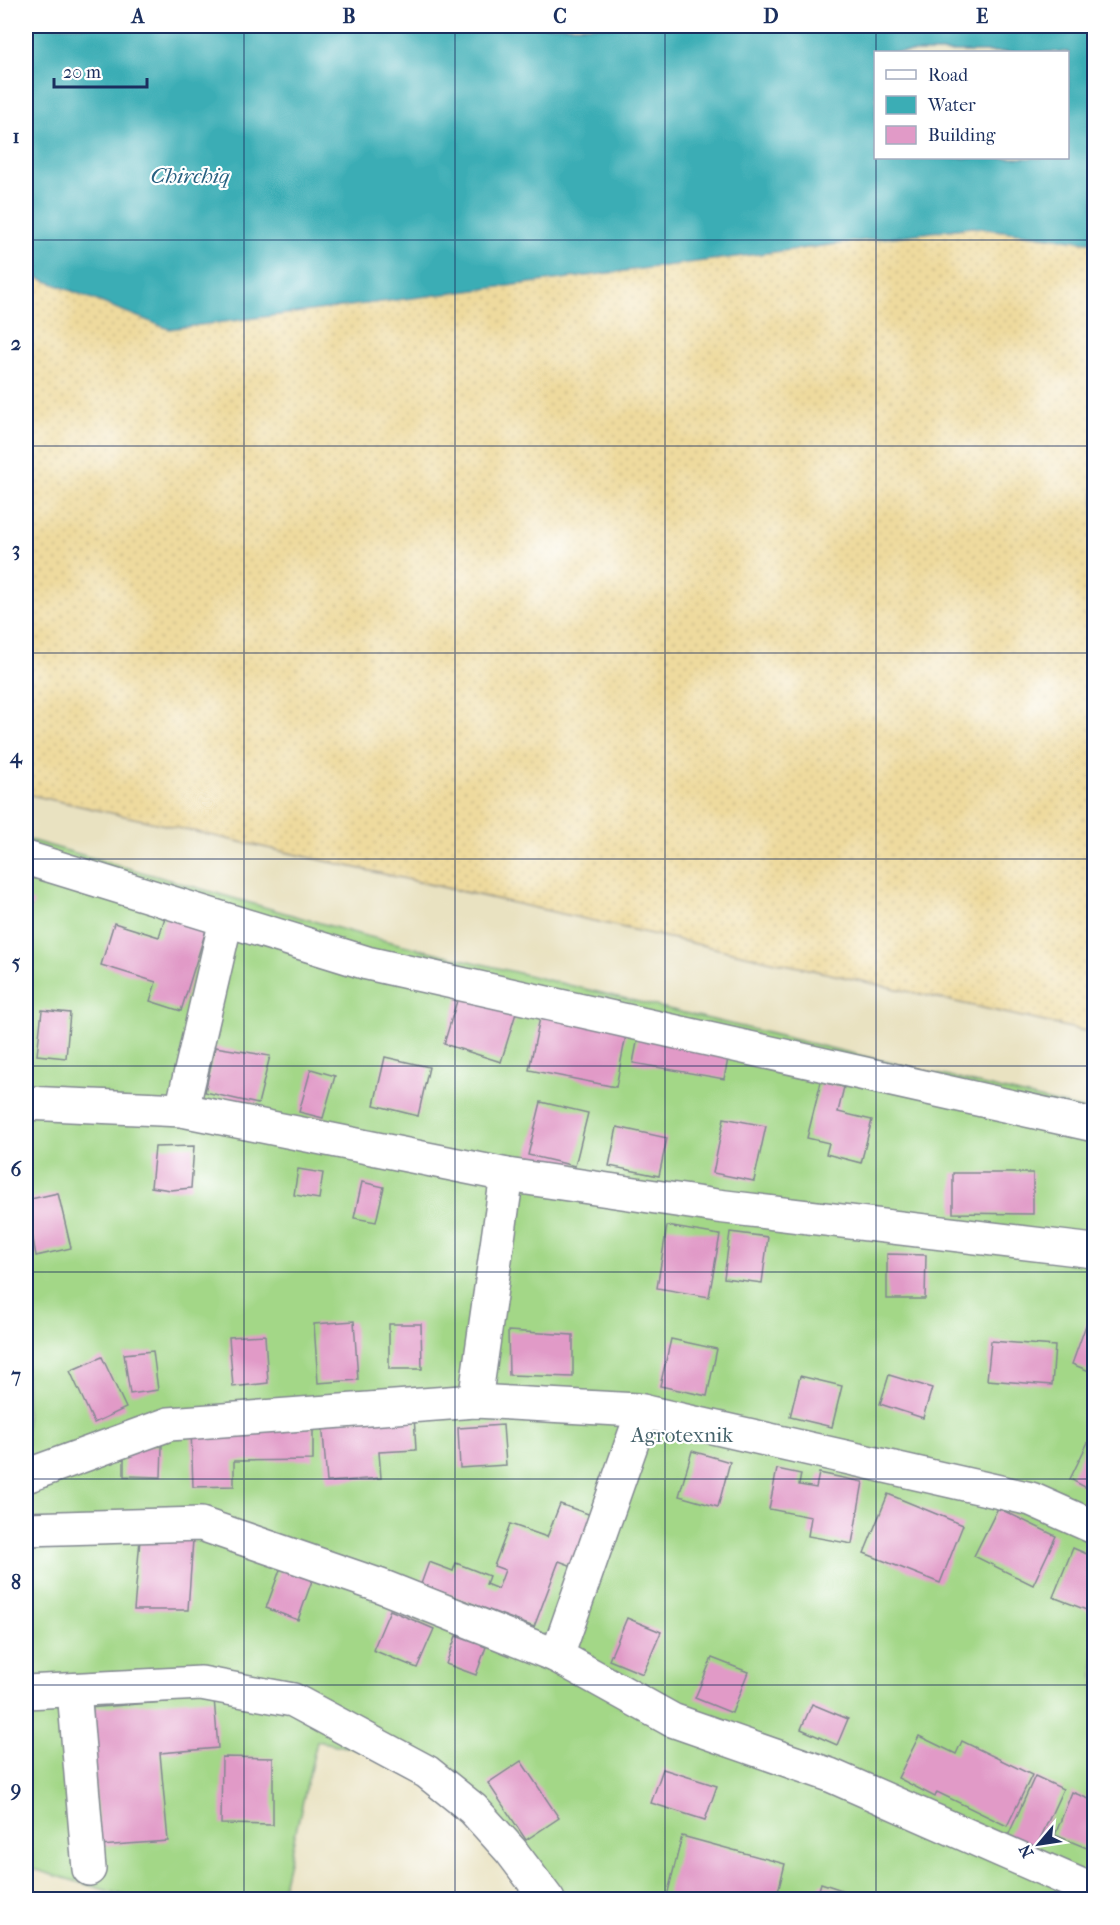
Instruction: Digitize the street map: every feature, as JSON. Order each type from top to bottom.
[{"type":"street","points":[[26,858],[367,963],[1095,1125]]},
{"type":"street","points":[[182,1110],[226,920]]},
{"type":"street","points":[[26,1103],[182,1110],[507,1175],[717,1206],[1095,1251]]},
{"type":"street","points":[[475,1401],[507,1175]]},
{"type":"street","points":[[26,1476],[169,1424],[475,1401],[643,1411],[1031,1499],[1095,1527]]},
{"type":"street","points":[[557,1656],[643,1411]]},
{"type":"street","points":[[26,1529],[201,1524],[381,1586],[557,1656],[672,1720],[830,1776],[1095,1891]]},
{"type":"street","points":[[26,1692],[201,1683],[293,1700],[427,1772],[473,1809],[511,1851],[548,1899]]},
{"type":"street","points":[[74,1690],[89,1869]]},
{"type":"sand","points":[[26,26],[1094,26],[1094,1033],[26,794]]},
{"type":"green space","name":"Agrotexnik","points":[[26,839],[362,935],[1094,1112],[1094,1899],[567,1899],[439,1766],[317,1741],[280,1899],[136,1899],[26,1867]]},
{"type":"water","name":"Chirchiq","points":[[26,26],[1094,26],[1094,243],[972,227],[169,329],[26,273]]},
{"type":"building","points":[[26,899],[34,902],[26,925]]},
{"type":"building","points":[[166,914],[207,927],[181,1011],[150,1001],[156,982],[101,965],[114,923],[159,937]]},
{"type":"building","points":[[459,994],[516,1013],[501,1062],[444,1044]]},
{"type":"building","points":[[542,1008],[628,1025],[616,1087],[529,1070]]},
{"type":"building","points":[[42,1010],[70,1013],[66,1058],[37,1055]]},
{"type":"building","points":[[639,1032],[730,1049],[724,1079],[633,1063]]},
{"type":"building","points":[[215,1047],[270,1056],[258,1104],[205,1092]]},
{"type":"building","points":[[385,1057],[429,1067],[418,1116],[374,1105]]},
{"type":"building","points":[[311,1069],[335,1076],[323,1118],[299,1112]]},
{"type":"building","points":[[821,1082],[844,1087],[838,1112],[872,1120],[861,1163],[826,1154],[829,1143],[807,1138]]},
{"type":"building","points":[[541,1102],[588,1113],[575,1166],[528,1155]]},
{"type":"building","points":[[724,1118],[766,1126],[754,1181],[713,1173]]},
{"type":"building","points":[[617,1127],[667,1138],[659,1176],[609,1166]]},
{"type":"building","points":[[194,1146],[191,1188],[171,1190],[151,1187],[155,1147]]},
{"type":"building","points":[[298,1169],[323,1173],[319,1199],[294,1195]]},
{"type":"building","points":[[953,1173],[1033,1173],[1033,1214],[953,1213]]},
{"type":"building","points":[[362,1182],[384,1187],[376,1222],[354,1218]]},
{"type":"building","points":[[58,1193],[71,1248],[36,1256],[26,1200]]},
{"type":"building","points":[[667,1226],[720,1235],[709,1297],[657,1288]]},
{"type":"building","points":[[730,1232],[768,1237],[762,1283],[724,1278]]},
{"type":"building","points":[[887,1254],[926,1255],[925,1299],[887,1299]]},
{"type":"building","points":[[1090,1314],[1094,1316],[1094,1373],[1072,1364]]},
{"type":"building","points":[[354,1321],[358,1380],[318,1383],[314,1324]]},
{"type":"building","points":[[389,1324],[421,1324],[422,1369],[389,1369]]},
{"type":"building","points":[[508,1331],[573,1335],[573,1377],[509,1375]]},
{"type":"building","points":[[265,1335],[268,1383],[233,1387],[229,1337]]},
{"type":"building","points":[[671,1339],[717,1349],[707,1396],[660,1386]]},
{"type":"building","points":[[991,1341],[1055,1346],[1052,1385],[987,1380]]},
{"type":"building","points":[[153,1351],[158,1390],[130,1394],[124,1354]]},
{"type":"building","points":[[102,1357],[126,1408],[94,1423],[70,1371]]},
{"type":"building","points":[[889,1375],[932,1388],[923,1418],[880,1404]]},
{"type":"building","points":[[800,1376],[842,1386],[832,1427],[790,1417]]},
{"type":"building","points":[[414,1415],[416,1450],[379,1452],[381,1478],[327,1482],[322,1421]]},
{"type":"building","points":[[503,1425],[506,1465],[460,1468],[458,1428]]},
{"type":"building","points":[[313,1427],[313,1460],[234,1461],[234,1486],[193,1487],[191,1429]]},
{"type":"building","points":[[1092,1434],[1094,1435],[1094,1492],[1070,1479]]},
{"type":"building","points":[[124,1445],[162,1446],[161,1477],[124,1476]]},
{"type":"building","points":[[692,1451],[730,1462],[718,1507],[679,1496]]},
{"type":"building","points":[[777,1469],[801,1474],[799,1485],[816,1488],[819,1473],[863,1482],[852,1544],[808,1536],[811,1517],[769,1509]]},
{"type":"building","points":[[888,1494],[963,1525],[940,1583],[864,1553]]},
{"type":"building","points":[[560,1504],[594,1516],[575,1567],[559,1561],[534,1627],[421,1584],[429,1562],[453,1571],[456,1563],[489,1576],[486,1584],[498,1589],[505,1570],[494,1566],[510,1524],[547,1537]]},
{"type":"building","points":[[998,1508],[1056,1536],[1033,1585],[974,1556]]},
{"type":"building","points":[[140,1539],[193,1540],[188,1610],[134,1610]]},
{"type":"building","points":[[1073,1548],[1094,1557],[1094,1613],[1053,1597]]},
{"type":"building","points":[[281,1567],[313,1578],[298,1620],[266,1608]]},
{"type":"building","points":[[390,1610],[434,1629],[417,1668],[373,1650]]},
{"type":"building","points":[[627,1618],[661,1632],[643,1674],[609,1660]]},
{"type":"building","points":[[456,1636],[486,1647],[476,1675],[446,1664]]},
{"type":"building","points":[[712,1658],[748,1672],[732,1713],[695,1698]]},
{"type":"building","points":[[214,1698],[218,1748],[160,1753],[168,1841],[100,1846],[88,1708]]},
{"type":"building","points":[[812,1704],[848,1719],[837,1745],[801,1729]]},
{"type":"building","points":[[919,1736],[956,1754],[962,1741],[1032,1775],[1007,1826],[937,1792],[935,1797],[898,1778]]},
{"type":"building","points":[[222,1757],[273,1758],[273,1825],[221,1824]]},
{"type":"building","points":[[521,1761],[559,1818],[526,1840],[488,1783]]},
{"type":"building","points":[[663,1769],[717,1786],[705,1820],[651,1803]]},
{"type":"building","points":[[1035,1776],[1063,1789],[1035,1850],[1007,1838]]},
{"type":"building","points":[[1072,1792],[1094,1801],[1094,1851],[1055,1835]]},
{"type":"building","points":[[682,1836],[785,1864],[776,1900],[666,1900]]},
{"type":"building","points":[[821,1883],[869,1899],[869,1900],[816,1900]]}]
